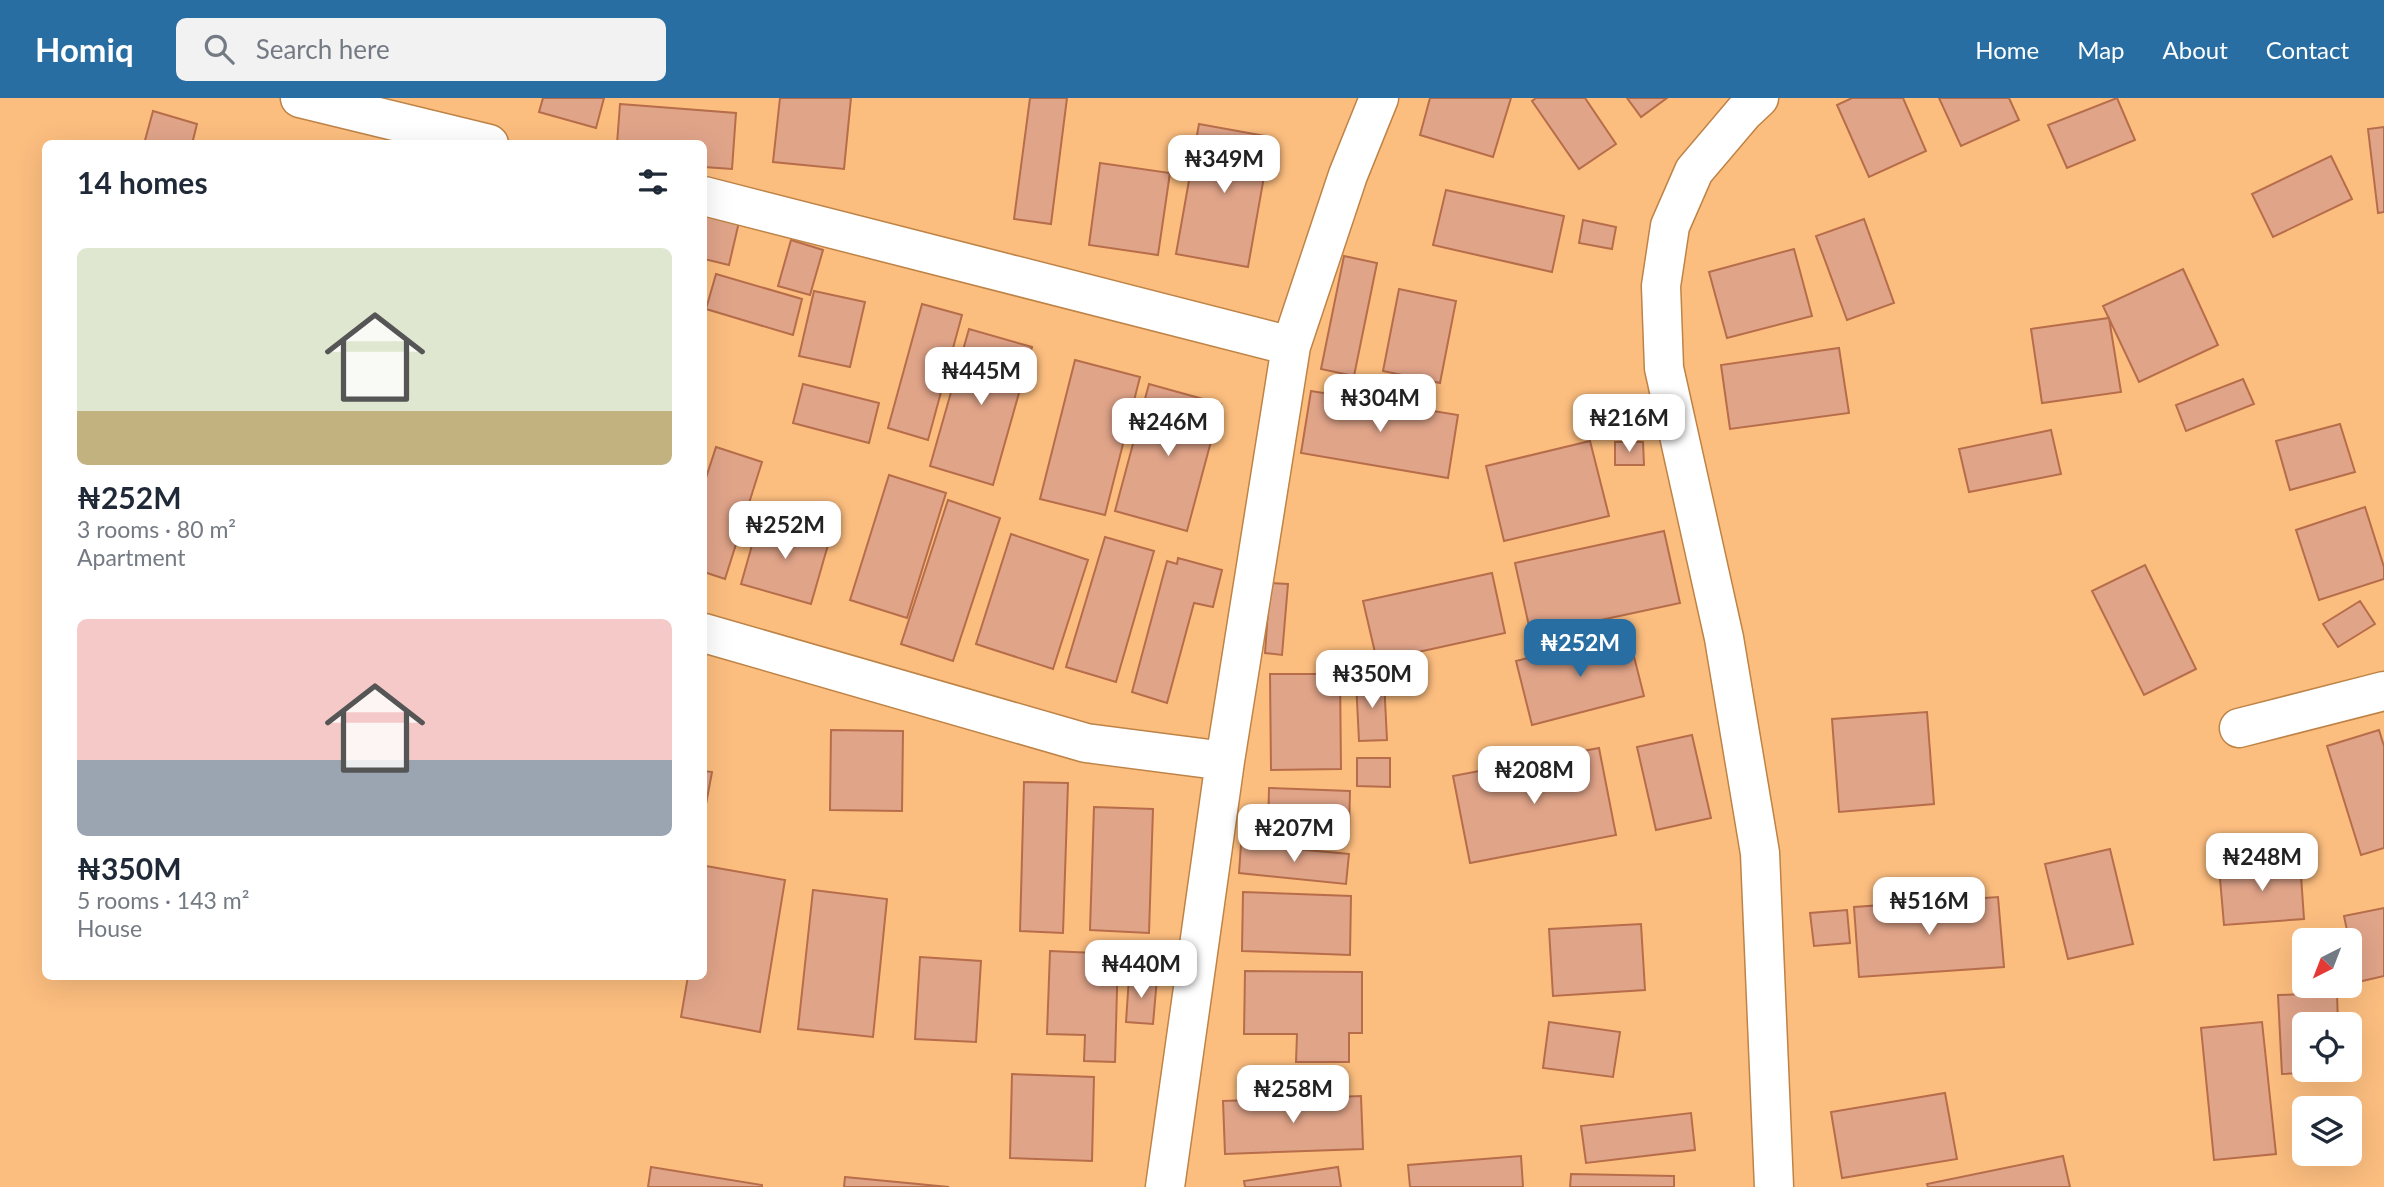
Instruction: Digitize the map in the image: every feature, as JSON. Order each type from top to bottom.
[{"type":"street","points":[[300,98],[473,140]]},
{"type":"street","points":[[1165,1187],[1225,761],[1291,346],[1348,175],[1379,98]]},
{"type":"street","points":[[1759,98],[1694,172],[1670,226],[1661,286],[1664,368],[1724,638],[1760,853],[1774,1187]]},
{"type":"street","points":[[707,197],[1291,346]]},
{"type":"street","points":[[707,634],[1086,743],[1225,761]]},
{"type":"street","points":[[2239,728],[2384,691]]},
{"type":"building","points":[[543,98],[604,98],[596,128],[539,112]]},
{"type":"building","points":[[780,98],[851,98],[844,169],[773,162]]},
{"type":"building","points":[[1030,98],[1067,98],[1051,224],[1014,219]]},
{"type":"building","points":[[1430,98],[1511,98],[1493,157],[1420,135]]},
{"type":"building","points":[[1536,98],[1585,98],[1616,144],[1579,169],[1532,101]]},
{"type":"building","points":[[1627,98],[1667,98],[1641,117]]},
{"type":"building","points":[[1852,98],[1903,98],[1926,151],[1869,177],[1837,105]]},
{"type":"building","points":[[1939,98],[2009,98],[2019,120],[1961,146]]},
{"type":"building","points":[[2117,98],[2135,140],[2067,168],[2048,125]]},
{"type":"building","points":[[620,104],[736,113],[732,169],[707,167],[707,140],[617,140]]},
{"type":"building","points":[[153,111],[197,124],[193,140],[145,140]]},
{"type":"building","points":[[1199,124],[1271,137],[1248,267],[1176,254]]},
{"type":"building","points":[[2384,127],[2384,212],[2378,213],[2368,129]]},
{"type":"building","points":[[2331,156],[2352,199],[2273,237],[2252,194]]},
{"type":"building","points":[[1100,163],[1170,173],[1158,255],[1089,245]]},
{"type":"building","points":[[1446,190],[1564,216],[1552,272],[1433,245]]},
{"type":"building","points":[[707,215],[739,222],[729,265],[707,260]]},
{"type":"building","points":[[1864,219],[1894,303],[1847,320],[1816,236]]},
{"type":"building","points":[[1583,220],[1616,227],[1612,249],[1579,243]]},
{"type":"building","points":[[791,240],[823,250],[810,295],[778,286]]},
{"type":"building","points":[[1794,249],[1812,316],[1727,338],[1709,272]]},
{"type":"building","points":[[1344,256],[1377,263],[1354,376],[1321,369]]},
{"type":"building","points":[[2183,269],[2218,345],[2139,382],[2103,306]]},
{"type":"building","points":[[716,274],[802,299],[793,335],[707,309]]},
{"type":"building","points":[[1399,289],[1456,301],[1440,383],[1383,371]]},
{"type":"building","points":[[814,291],[865,302],[850,367],[799,356]]},
{"type":"building","points":[[922,304],[962,315],[928,440],[888,428]]},
{"type":"building","points":[[2109,318],[2121,392],[2042,403],[2031,329]]},
{"type":"building","points":[[969,329],[1032,347],[993,485],[930,466]]},
{"type":"building","points":[[1839,348],[1849,413],[1730,429],[1721,365]]},
{"type":"building","points":[[1075,360],[1140,377],[1105,515],[1040,499]]},
{"type":"building","points":[[2243,379],[2254,404],[2186,431],[2176,405]]},
{"type":"building","points":[[803,384],[879,403],[869,443],[793,423]]},
{"type":"building","points":[[1149,384],[1221,404],[1187,531],[1115,511]]},
{"type":"building","points":[[1311,391],[1458,415],[1448,478],[1301,453]]},
{"type":"building","points":[[2340,424],[2355,472],[2290,490],[2276,441]]},
{"type":"building","points":[[2051,430],[2061,474],[1969,492],[1959,449]]},
{"type":"building","points":[[1590,441],[1609,516],[1504,541],[1486,466]]},
{"type":"building","points":[[1615,442],[1643,442],[1644,465],[1615,465]]},
{"type":"building","points":[[716,447],[762,462],[725,579],[707,573],[707,475]]},
{"type":"building","points":[[889,475],[946,493],[907,618],[850,600]]},
{"type":"building","points":[[948,500],[1000,518],[953,661],[901,644]]},
{"type":"building","points":[[2365,507],[2384,567],[2384,579],[2319,600],[2296,530]]},
{"type":"building","points":[[760,517],[830,538],[811,604],[741,584]]},
{"type":"building","points":[[1664,531],[1680,603],[1531,635],[1515,563]]},
{"type":"building","points":[[1011,534],[1088,560],[1053,669],[976,644]]},
{"type":"building","points":[[1105,537],[1154,551],[1116,682],[1066,667]]},
{"type":"building","points":[[1178,558],[1222,570],[1213,607],[1194,603],[1167,703],[1132,692],[1167,561],[1177,564]]},
{"type":"building","points":[[2145,565],[2196,669],[2144,695],[2092,591]]},
{"type":"building","points":[[1492,573],[1505,633],[1377,661],[1363,601]]},
{"type":"building","points":[[1270,583],[1288,584],[1282,655],[1265,653]]},
{"type":"building","points":[[2360,601],[2375,624],[2338,647],[2323,624]]},
{"type":"building","points":[[1628,633],[1644,696],[1532,725],[1516,661]]},
{"type":"building","points":[[1270,674],[1340,674],[1341,769],[1271,770]]},
{"type":"building","points":[[1384,680],[1387,740],[1359,741],[1356,681]]},
{"type":"building","points":[[1927,712],[1934,804],[1839,812],[1832,719]]},
{"type":"building","points":[[831,730],[903,731],[902,811],[830,810]]},
{"type":"building","points":[[2379,730],[2384,746],[2384,848],[2361,855],[2327,746]]},
{"type":"building","points":[[1692,735],[1711,818],[1656,830],[1637,747]]},
{"type":"building","points":[[1599,748],[1616,835],[1470,863],[1453,776]]},
{"type":"building","points":[[1357,758],[1390,758],[1390,787],[1357,786]]},
{"type":"building","points":[[707,771],[712,772],[707,799]]},
{"type":"building","points":[[1024,782],[1068,783],[1063,933],[1020,931]]},
{"type":"building","points":[[1269,788],[1350,791],[1349,832],[1268,829]]},
{"type":"building","points":[[1094,807],[1153,809],[1149,933],[1090,930]]},
{"type":"building","points":[[1241,844],[1349,854],[1346,884],[1239,873]]},
{"type":"building","points":[[2110,849],[2133,944],[2068,959],[2045,864]]},
{"type":"building","points":[[2300,861],[2304,919],[2224,925],[2219,867]]},
{"type":"building","points":[[707,866],[785,880],[760,1032],[681,1017],[687,980],[707,980]]},
{"type":"building","points":[[813,890],[887,899],[873,1037],[798,1029]]},
{"type":"building","points":[[1243,892],[1351,896],[1350,955],[1242,951]]},
{"type":"building","points":[[1998,897],[2004,967],[1859,977],[1854,907]]},
{"type":"building","points":[[2384,908],[2384,976],[2362,981],[2362,928],[2347,928],[2344,916]]},
{"type":"building","points":[[1847,910],[1850,943],[1814,946],[1810,913]]},
{"type":"building","points":[[1641,924],[1645,990],[1553,996],[1549,929]]},
{"type":"building","points":[[1050,951],[1118,954],[1115,1062],[1084,1061],[1085,1035],[1047,1034]]},
{"type":"building","points":[[920,957],[981,961],[976,1042],[915,1039]]},
{"type":"building","points":[[1245,971],[1362,972],[1362,1033],[1349,1033],[1349,1062],[1296,1062],[1297,1034],[1244,1034]]},
{"type":"building","points":[[1129,977],[1157,978],[1153,1024],[1126,1022]]},
{"type":"building","points":[[2278,995],[2292,995],[2292,998],[2337,998],[2338,1012],[2292,1012],[2292,1073],[2282,1074]]},
{"type":"building","points":[[1549,1022],[1620,1032],[1613,1077],[1543,1068]]},
{"type":"building","points":[[2262,1022],[2276,1154],[2214,1160],[2201,1028]]},
{"type":"building","points":[[1012,1074],[1094,1077],[1092,1161],[1010,1158]]},
{"type":"building","points":[[1945,1093],[1957,1159],[1842,1178],[1831,1112]]},
{"type":"building","points":[[1361,1096],[1363,1149],[1225,1154],[1223,1101]]},
{"type":"building","points":[[1691,1113],[1695,1150],[1586,1163],[1581,1126]]},
{"type":"building","points":[[1521,1156],[1523,1187],[1410,1187],[1408,1165]]},
{"type":"building","points":[[2063,1156],[2070,1187],[1928,1187],[1927,1184]]},
{"type":"building","points":[[651,1167],[762,1185],[762,1187],[648,1187]]},
{"type":"building","points":[[1338,1167],[1341,1187],[1245,1187],[1244,1181]]},
{"type":"building","points":[[1571,1174],[1674,1176],[1674,1187],[1570,1187]]},
{"type":"building","points":[[845,1177],[949,1187],[844,1187]]}]
